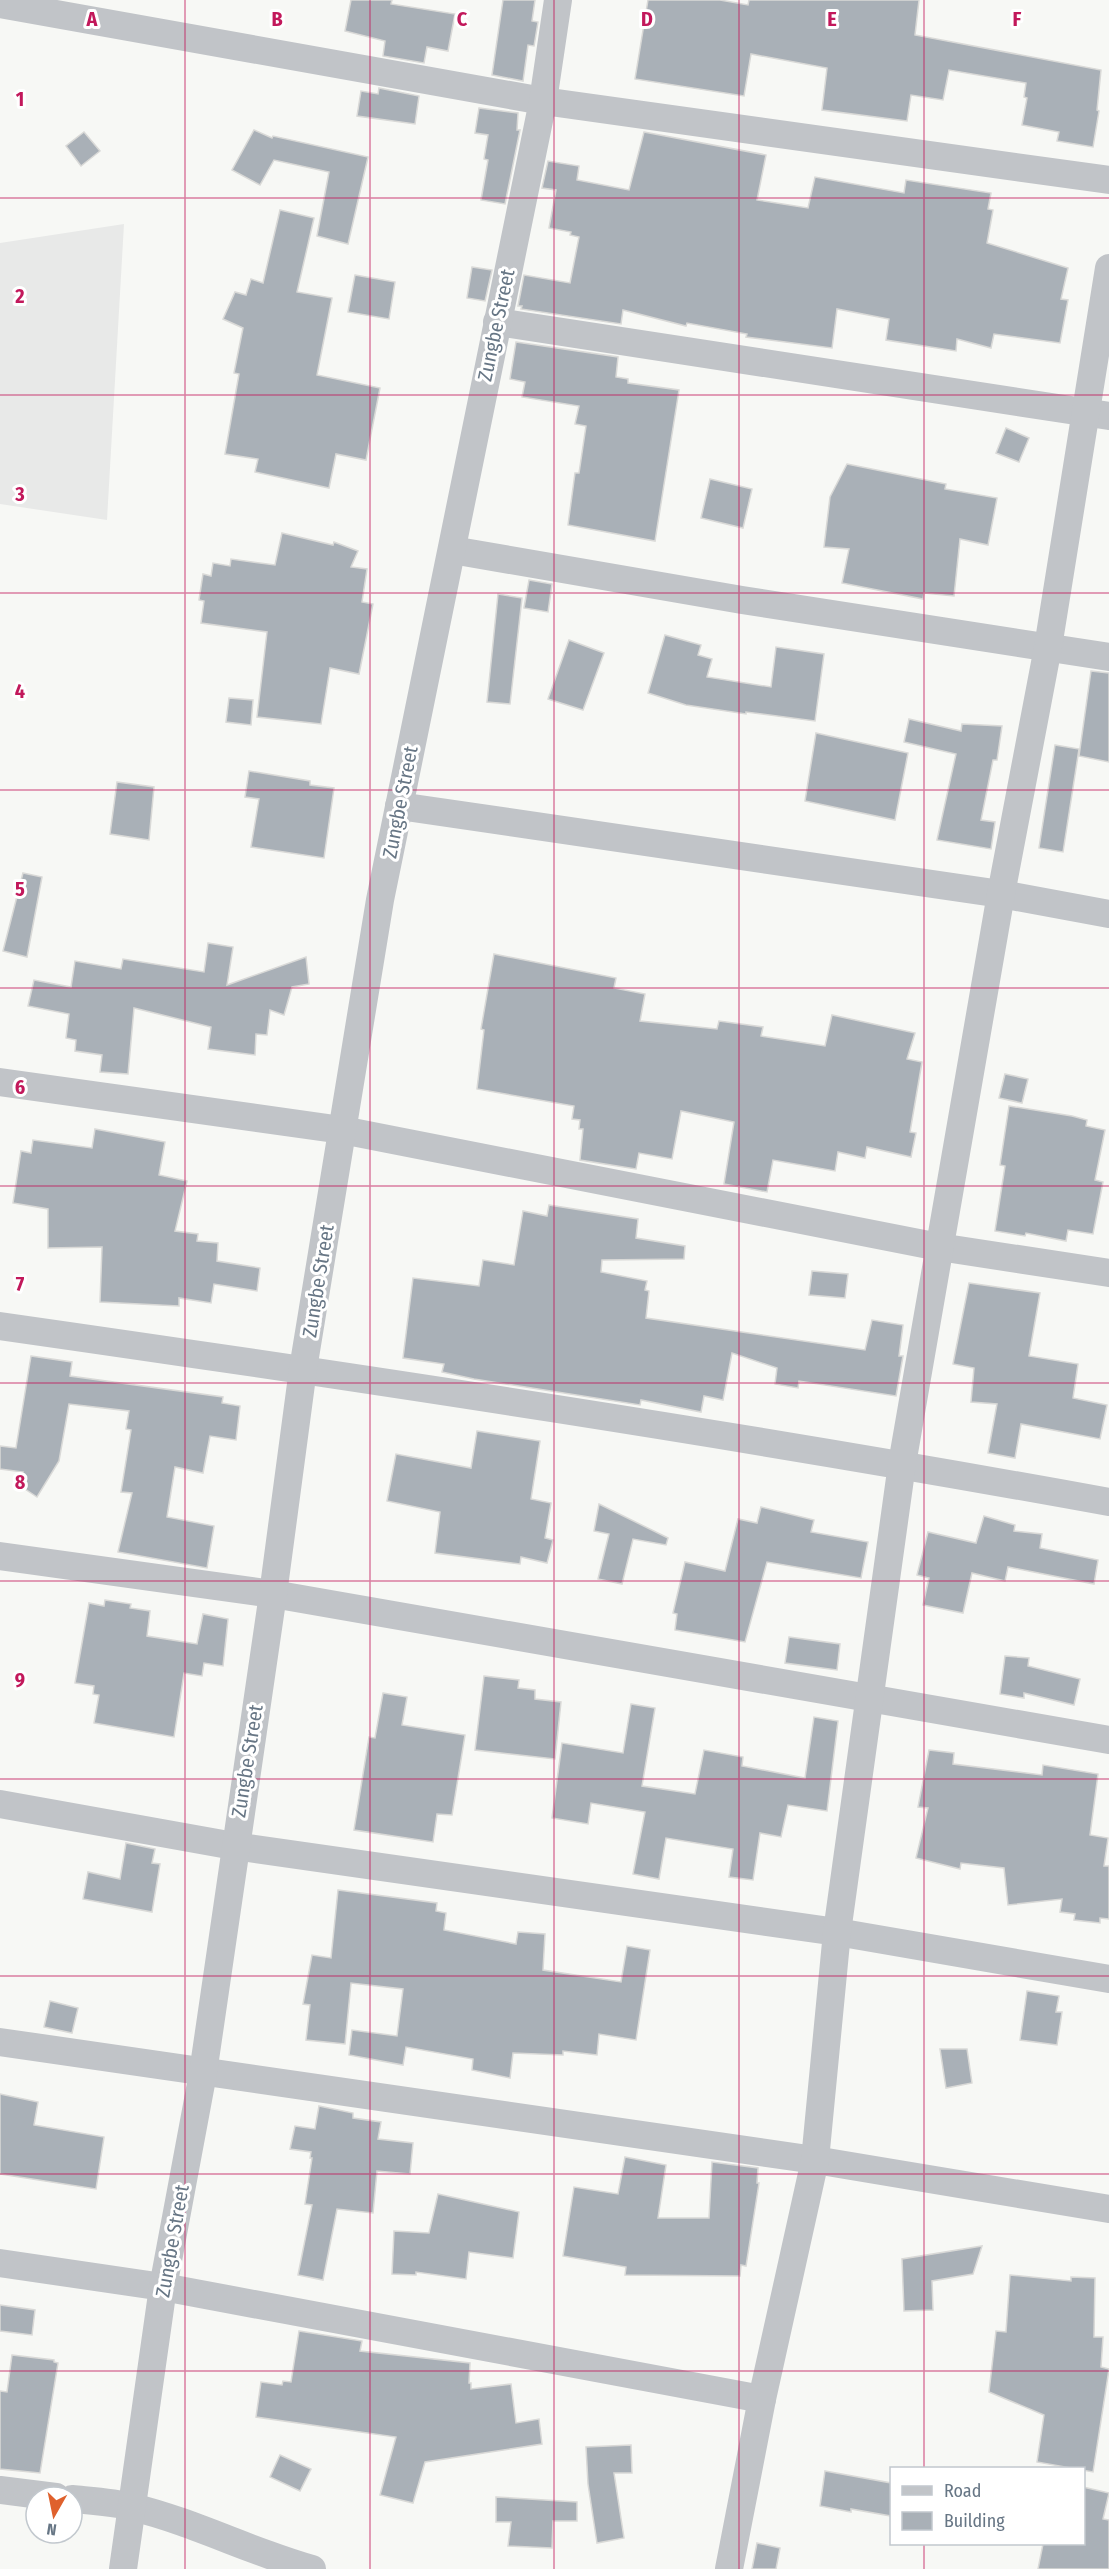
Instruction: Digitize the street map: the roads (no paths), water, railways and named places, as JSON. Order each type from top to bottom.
[{"type":"street","name":"Zungbe Street","points":[[123,2569],[163,2287],[202,2073],[273,1594],[303,1369],[380,900],[496,322],[543,101],[558,0]]},
{"type":"street","points":[[0,4],[543,101],[1109,180]]},
{"type":"street","points":[[729,2569],[762,2399],[815,2160],[837,1932],[902,1464],[1001,894],[1048,647],[1098,414],[1109,268]]},
{"type":"street","points":[[496,322],[1098,414]]},
{"type":"street","points":[[452,550],[742,600],[1109,657]]},
{"type":"street","points":[[399,806],[1001,894],[1109,914]]},
{"type":"street","points":[[0,1082],[342,1130],[939,1247],[1109,1273]]},
{"type":"street","points":[[0,1326],[303,1369],[902,1464],[1109,1502]]},
{"type":"street","points":[[0,1556],[273,1594],[1109,1740]]},
{"type":"street","points":[[0,1804],[234,1846],[837,1932],[1109,1979]]},
{"type":"street","points":[[0,2042],[815,2160],[1109,2209]]},
{"type":"street","points":[[0,2263],[163,2287],[762,2399]]},
{"type":"street","points":[[0,2490],[24,2493]]},
{"type":"street","points":[[84,2500],[131,2506],[205,2529],[276,2559],[312,2569]]}]
